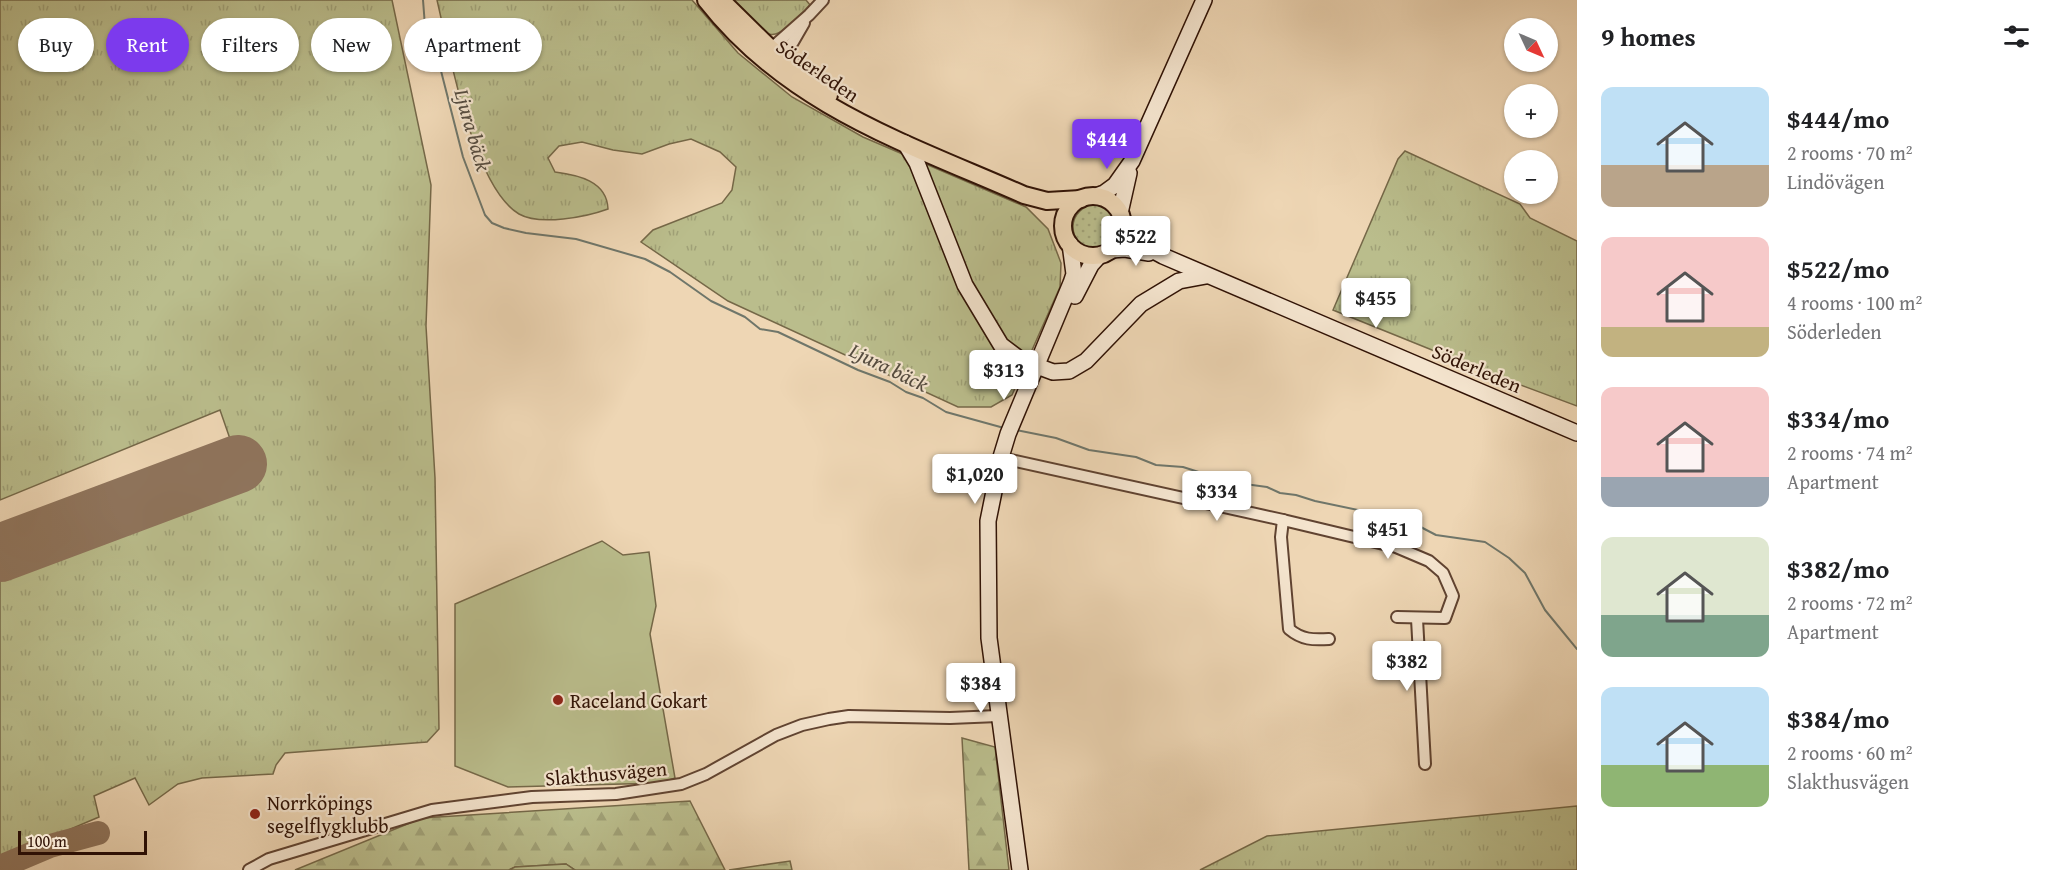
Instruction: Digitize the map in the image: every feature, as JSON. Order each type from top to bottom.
[{"type":"main road","name":"Söderleden","points":[[706,0],[745,42],[773,56],[830,95],[923,150]]},
{"type":"main road","name":"Söderleden","points":[[721,0],[800,88],[857,122],[1024,195],[1049,211],[1067,239]]},
{"type":"main road","points":[[1040,368],[1085,274],[1120,240],[1124,191],[1132,161],[1204,0]]},
{"type":"main road","points":[[904,143],[917,163],[965,285],[990,330],[1006,350],[1021,360],[1060,373],[1069,371],[1086,361],[1141,304],[1157,293],[1179,281],[1209,276]]},
{"type":"main road","points":[[990,554],[987,535],[988,521],[1001,457],[1015,430],[1040,368],[1074,274],[1063,224],[1066,213],[1072,205],[1088,197],[1104,193],[1115,185],[1132,161]]},
{"type":"main road","name":"Söderleden","points":[[1024,195],[1047,201],[1088,197]]},
{"type":"main road","points":[[1088,197],[1106,198],[1114,204],[1122,220]]},
{"type":"main road","name":"Söderleden","points":[[1122,220],[1139,243],[1162,256],[1577,433]]},
{"type":"main road","points":[[1067,239],[1083,254],[1105,253]]},
{"type":"main road","name":"Söderleden","points":[[1105,253],[1134,250],[1162,256]]},
{"type":"main road","points":[[1015,430],[1011,460],[998,508],[990,554],[989,638],[1020,870]]},
{"type":"street","points":[[773,56],[793,42],[809,15],[823,0]]},
{"type":"street","points":[[1011,460],[1396,547],[1429,561],[1443,573],[1453,596],[1445,618],[1397,617]]},
{"type":"street","points":[[1283,520],[1281,537],[1289,629],[1309,641],[1329,639]]},
{"type":"street","points":[[1417,619],[1425,765]]},
{"type":"street","name":"Slakthusvägen","points":[[249,870],[270,859],[432,810],[532,797],[616,794],[681,784],[706,774],[776,735],[829,719],[849,716],[950,718],[998,716]]},
{"type":"green space","points":[[0,0],[392,0],[404,57],[404,72],[407,72],[431,185],[426,326],[435,478],[439,729],[427,742],[285,753],[276,765],[273,774],[202,778],[178,784],[149,805],[135,778],[94,796],[99,817],[0,859],[0,577],[246,485],[220,410],[0,500]]},
{"type":"green space","points":[[437,0],[692,0],[738,53],[792,97],[863,137],[1026,207],[1048,229],[1061,263],[1060,287],[1012,395],[991,407],[958,407],[728,301],[641,242],[653,230],[722,203],[732,190],[736,167],[720,152],[691,139],[642,154],[582,142],[559,146],[548,158],[555,172],[590,181],[603,192],[608,209],[588,215],[551,220],[528,218],[519,214],[503,199],[488,176],[465,116],[453,72],[542,72],[542,18],[441,18]]},
{"type":"green space","points":[[729,0],[806,0],[810,5],[785,29],[776,34],[769,34],[761,31]]},
{"type":"green space","points":[[1405,151],[1504,197],[1504,204],[1520,204],[1530,218],[1577,241],[1577,406],[1333,310],[1398,159]]},
{"type":"green space","points":[[1095,205],[1110,212],[1117,227],[1110,242],[1095,249],[1080,242],[1073,227],[1080,212]]},
{"type":"green space","name":"Raceland Gokart","points":[[602,541],[623,555],[649,552],[656,606],[650,634],[675,778],[661,783],[508,787],[455,766],[455,604]]},
{"type":"green space","points":[[962,738],[995,747],[1009,870],[969,870]]},
{"type":"green space","points":[[690,801],[725,870],[575,870],[566,864],[515,867],[509,870],[295,870],[422,818]]},
{"type":"green space","points":[[1577,806],[1577,870],[1200,870],[1267,836]]},
{"type":"green space","points":[[790,861],[792,870],[729,870]]},
{"type":"green space","points":[[566,864],[575,870],[509,870],[515,867]]},
{"type":"waterway","name":"Ljura bäck","points":[[423,0],[426,39],[440,67],[463,157],[485,215],[492,223],[526,233],[576,239],[645,259],[670,272],[711,301],[745,317],[760,329],[778,332],[858,370],[890,382],[946,412],[1004,428]]},
{"type":"waterway","name":"Ljura bäck","points":[[1016,430],[1056,438],[1089,450],[1136,457],[1156,465],[1183,467],[1230,482],[1267,487],[1280,493],[1401,519],[1436,535],[1485,542],[1509,558],[1525,573],[1545,610],[1577,649]]},
{"type":"taxiway","points":[[0,867],[50,846],[98,833]]},
{"type":"runway","points":[[0,553],[238,464]]},
{"type":"place","name":"Raceland Gokart","points":[[558,700]]},
{"type":"place","name":"Norrköpings segelflygklubb","points":[[255,814]]}]
